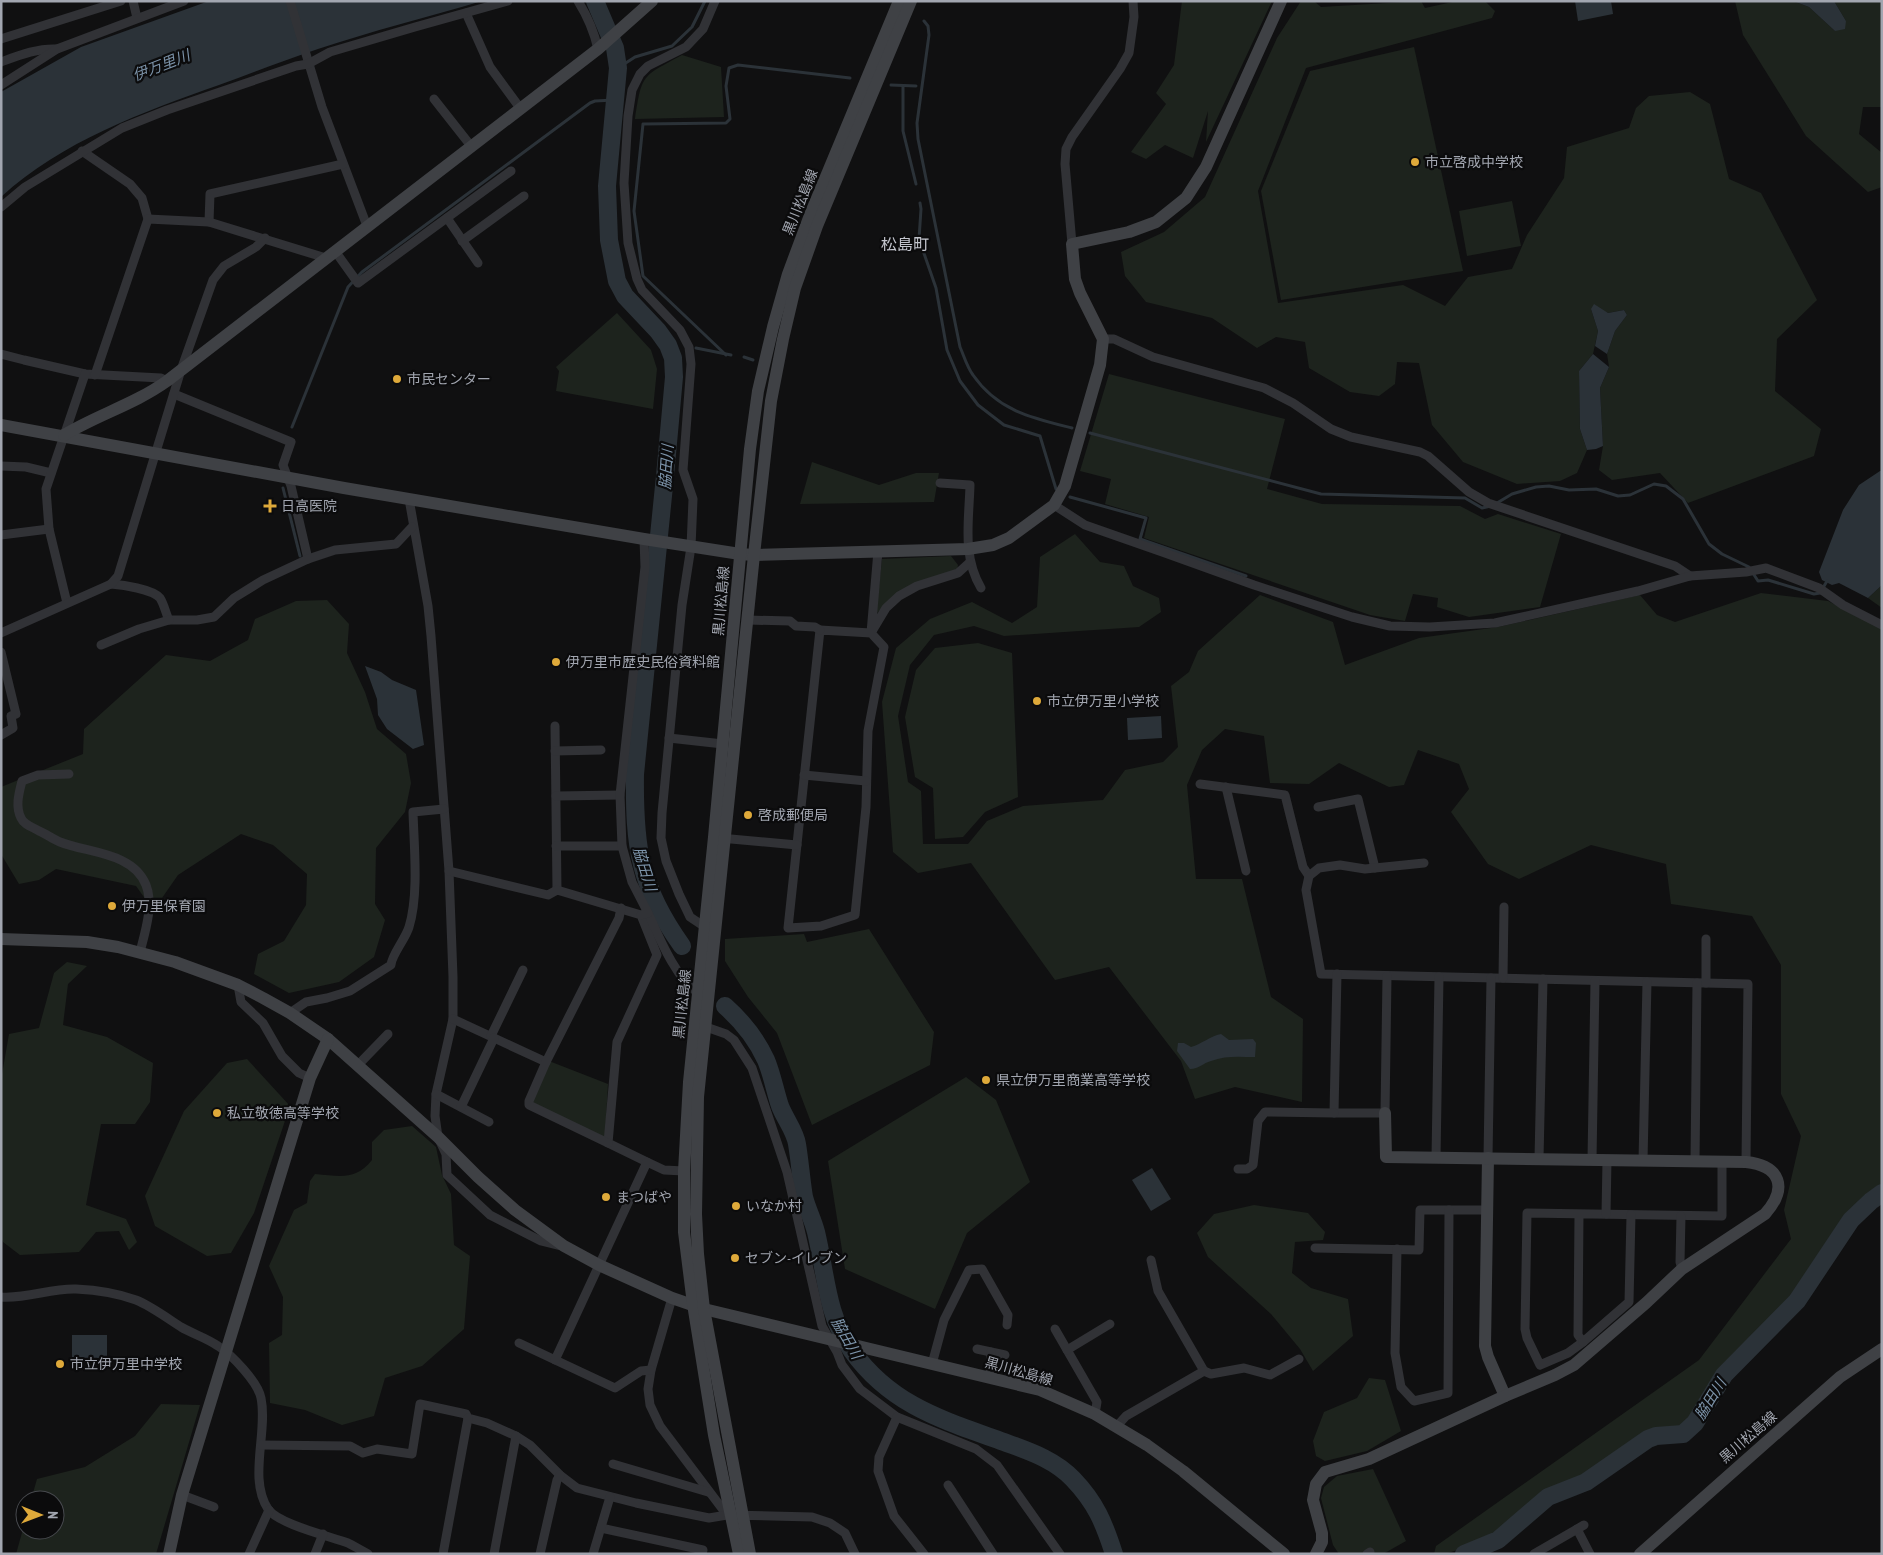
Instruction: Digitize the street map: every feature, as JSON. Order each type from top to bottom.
[{"type":"street","points":[[1,39],[121,1]]},
{"type":"street","points":[[133,1],[137,18]]},
{"type":"street","points":[[1,85],[57,49],[184,1]]},
{"type":"street","points":[[290,1],[343,164],[367,226]]},
{"type":"street","points":[[1,207],[25,187],[122,128],[330,52],[508,1]]},
{"type":"street","points":[[578,1],[588,17],[595,34],[598,49]]},
{"type":"street","points":[[64,435],[86,422],[115,411],[148,394],[167,381],[598,49],[652,1]]},
{"type":"street","points":[[705,926],[690,917],[666,861],[662,838],[662,813],[682,605],[691,547],[693,499],[682,470],[691,364],[689,346],[680,330],[642,290],[637,279],[628,243],[624,183],[628,116],[632,90],[640,74],[648,66],[686,47],[703,28],[715,1]]},
{"type":"street","name":"黒川松島線","points":[[698,1306],[696,1162],[698,1097],[706,1027],[720,838],[723,744],[740,554],[758,391],[788,274],[810,215],[899,1]]},
{"type":"street","name":"黒川松島線","points":[[698,1306],[684,1232],[684,1171],[689,1082],[705,926],[720,838],[748,620],[771,401],[783,338],[796,288],[817,226],[911,1]]},
{"type":"street","points":[[1,425],[156,452],[286,478],[740,554],[968,549],[993,544],[1009,538],[1054,505],[1065,486],[1100,365],[1103,339],[1080,294],[1075,279],[1065,164],[1066,149],[1072,137],[1120,69],[1129,53],[1134,17],[1133,1]]},
{"type":"street","points":[[1072,244],[1129,232],[1156,222],[1186,198],[1206,166],[1281,1]]},
{"type":"street","points":[[466,13],[490,66],[520,108]]},
{"type":"street","points":[[1,62],[20,54],[45,48],[57,49]]},
{"type":"street","points":[[434,99],[471,146]]},
{"type":"street","points":[[82,152],[130,184],[142,198],[148,219],[95,375]]},
{"type":"street","points":[[209,222],[210,194],[343,164]]},
{"type":"street","points":[[148,219],[209,222],[330,255],[358,283],[511,171]]},
{"type":"street","points":[[462,241],[524,196]]},
{"type":"street","points":[[447,218],[478,263]]},
{"type":"street","points":[[1,633],[111,584],[118,576],[181,370],[213,280],[224,266],[256,247],[265,238]]},
{"type":"street","points":[[1103,339],[1114,339],[1153,357],[1264,388],[1293,403],[1331,429],[1351,437],[1420,452],[1428,456],[1469,492],[1488,503],[1667,563],[1690,576]]},
{"type":"street","points":[[1,354],[85,374],[161,378],[167,381]]},
{"type":"street","points":[[67,603],[50,529],[46,489],[85,374]]},
{"type":"street","points":[[174,394],[291,442],[283,465],[286,478],[291,486],[308,560]]},
{"type":"street","points":[[1,466],[51,473]]},
{"type":"street","points":[[940,483],[970,485],[969,563],[981,588]]},
{"type":"street","points":[[408,499],[428,606],[448,870],[453,1019],[436,1094],[435,1116],[438,1137],[446,1154],[447,1175],[490,1215],[541,1241],[564,1246]]},
{"type":"street","points":[[1054,505],[1085,525],[1254,585],[1352,617],[1390,626],[1430,627],[1495,623],[1638,591],[1690,576],[1766,568],[1822,589],[1844,605],[1882,625]]},
{"type":"street","points":[[101,645],[139,629],[169,620],[197,620],[214,617],[234,598],[263,580],[335,550],[396,544],[412,527]]},
{"type":"street","points":[[1,535],[50,529]]},
{"type":"street","points":[[608,1144],[617,1042],[657,955],[622,846],[620,795],[644,576],[644,539]]},
{"type":"street","points":[[871,633],[878,551]]},
{"type":"street","points":[[871,633],[886,608],[899,596],[917,586],[958,573],[969,563]]},
{"type":"street","points":[[111,584],[124,585],[151,592],[160,598],[169,620]]},
{"type":"street","points":[[748,620],[790,621],[796,626],[815,626],[820,630],[871,633],[884,647],[868,731],[866,807],[855,915],[821,926],[788,928],[820,630]]},
{"type":"street","points":[[1,652],[16,714],[11,716],[13,728],[1,735]]},
{"type":"street","points":[[555,726],[557,890]]},
{"type":"street","points":[[669,738],[723,744]]},
{"type":"street","points":[[556,751],[600,750]]},
{"type":"street","points":[[69,774],[38,775],[22,780],[18,798],[20,816],[24,822],[60,842],[118,859],[133,868],[146,883],[149,896],[148,920],[140,952]]},
{"type":"street","points":[[804,775],[866,781]]},
{"type":"street","points":[[1200,784],[1285,795],[1303,867],[1309,876]]},
{"type":"street","points":[[1226,787],[1246,871]]},
{"type":"street","points":[[556,796],[620,795]]},
{"type":"street","points":[[1318,807],[1358,799],[1375,868]]},
{"type":"street","points":[[290,1013],[306,1002],[350,991],[391,964],[391,960],[400,948],[409,928],[412,912],[415,870],[413,812],[444,809]]},
{"type":"street","points":[[720,838],[797,845]]},
{"type":"street","points":[[556,846],[622,846]]},
{"type":"street","points":[[1424,863],[1365,869],[1340,865],[1319,868],[1309,876],[1306,890],[1321,974],[1748,984],[1746,1162]]},
{"type":"street","points":[[448,870],[548,895],[557,890],[644,914],[690,988],[698,993]]},
{"type":"street","points":[[1503,978],[1504,907]]},
{"type":"street","points":[[621,908],[619,918],[546,1062],[529,1105],[664,1170],[684,1171]]},
{"type":"street","points":[[1696,1162],[1702,983],[1706,938]]},
{"type":"street","points":[[1,939],[87,942],[140,952],[175,962],[238,985],[290,1013],[328,1039],[438,1137],[478,1177],[515,1210],[564,1246],[672,1298],[698,1306],[740,1554]]},
{"type":"street","points":[[460,1107],[523,970]]},
{"type":"street","points":[[1334,1113],[1337,974]]},
{"type":"street","points":[[1316,1554],[1322,1542],[1322,1533],[1313,1500],[1316,1484],[1326,1472],[1369,1459],[1574,1365],[1682,1269],[1765,1214],[1773,1205],[1778,1194],[1776,1175],[1769,1168],[1760,1164],[1746,1162],[1386,1157],[1387,976]]},
{"type":"street","points":[[1436,1158],[1439,977]]},
{"type":"street","points":[[1491,978],[1485,1346],[1505,1396]]},
{"type":"street","points":[[1539,1159],[1543,979]]},
{"type":"street","points":[[1592,1160],[1595,981]]},
{"type":"street","points":[[1643,1161],[1647,982]]},
{"type":"street","points":[[238,985],[241,1002],[263,1024],[282,1056],[299,1072],[310,1078]]},
{"type":"street","points":[[453,1019],[546,1062]]},
{"type":"street","points":[[706,1027],[726,1034],[734,1040],[752,1068],[787,1172],[822,1326],[842,1365],[860,1389],[897,1417],[929,1432],[976,1449],[988,1457],[997,1465],[1060,1554]]},
{"type":"street","points":[[358,1065],[388,1034]]},
{"type":"street","points":[[169,1554],[182,1495],[310,1078],[328,1039]]},
{"type":"street","points":[[436,1094],[489,1122]]},
{"type":"street","points":[[1238,1169],[1247,1170],[1253,1165],[1258,1121],[1265,1112],[1385,1113]]},
{"type":"street","points":[[1606,1214],[1607,1160]]},
{"type":"street","points":[[556,1360],[647,1162]]},
{"type":"street","points":[[1631,1215],[1629,1302],[1568,1353],[1540,1365],[1527,1338],[1525,1329],[1527,1213],[1722,1216],[1722,1162]]},
{"type":"street","points":[[1316,1248],[1420,1250],[1420,1210],[1487,1210]]},
{"type":"street","points":[[1397,1249],[1395,1353],[1401,1387],[1414,1401],[1448,1392],[1449,1210]]},
{"type":"street","points":[[1579,1214],[1578,1335],[1583,1342]]},
{"type":"street","points":[[1680,1216],[1680,1262],[1682,1269]]},
{"type":"street","points":[[1151,1260],[1158,1291],[1204,1371],[1211,1374],[1244,1368],[1270,1375],[1299,1359]]},
{"type":"street","points":[[932,1364],[944,1320],[969,1270],[982,1269],[1008,1315],[1007,1325]]},
{"type":"street","points":[[1,1297],[28,1296],[75,1289],[116,1293],[138,1301],[184,1329],[219,1346],[248,1374],[261,1395],[264,1418],[259,1476],[262,1496],[269,1510],[277,1517],[349,1544],[368,1554]]},
{"type":"street","points":[[672,1298],[651,1370],[648,1389],[650,1406],[660,1426],[709,1492],[733,1516],[750,1554]]},
{"type":"street","name":"黒川松島線","points":[[698,1306],[830,1340],[1040,1390],[1095,1414],[1147,1444],[1284,1554]]},
{"type":"street","points":[[1067,1350],[1110,1324]]},
{"type":"street","points":[[1055,1329],[1097,1402],[1095,1414]]},
{"type":"street","points":[[519,1343],[615,1388],[641,1371],[651,1370]]},
{"type":"street","points":[[976,1349],[1005,1355]]},
{"type":"street","name":"黒川松島線","points":[[1640,1554],[1840,1377],[1882,1349]]},
{"type":"street","points":[[990,1378],[991,1352]]},
{"type":"street","points":[[1117,1426],[1126,1416],[1204,1371]]},
{"type":"street","points":[[261,1445],[350,1446],[363,1453],[377,1449],[412,1454],[420,1404],[466,1414],[468,1418],[486,1423],[516,1436],[530,1445],[576,1488],[709,1518],[733,1516],[812,1517],[830,1523],[845,1533],[855,1554]]},
{"type":"street","points":[[897,1417],[879,1457],[878,1471],[894,1516],[924,1554]]},
{"type":"street","points":[[443,1554],[468,1418]]},
{"type":"street","points":[[494,1554],[516,1436]]},
{"type":"street","points":[[613,1464],[709,1492]]},
{"type":"street","points":[[540,1554],[560,1474]]},
{"type":"street","points":[[948,1485],[993,1554]]},
{"type":"street","points":[[182,1495],[214,1507]]},
{"type":"street","points":[[593,1554],[610,1497]]},
{"type":"street","points":[[249,1554],[269,1510]]},
{"type":"street","points":[[1534,1554],[1580,1527],[1590,1554]]},
{"type":"street","points":[[601,1528],[702,1550],[702,1554]]},
{"type":"street","points":[[315,1554],[323,1534]]},
{"type":"shaded area","points":[[1182,1],[1272,1],[1206,142],[1208,111],[1193,158],[1165,145],[1146,159],[1131,152],[1166,104],[1156,93],[1174,65]]},
{"type":"shaded area","points":[[1301,1],[1314,1],[1321,7],[1421,1],[1425,8],[1457,1],[1485,1],[1495,11],[1492,18],[1306,68],[1258,191],[1278,303],[1403,285],[1445,306],[1468,277],[1512,269],[1527,235],[1564,178],[1567,147],[1629,128],[1636,108],[1649,96],[1690,92],[1710,104],[1729,179],[1761,193],[1817,300],[1777,339],[1775,391],[1821,429],[1814,456],[1688,503],[1660,473],[1612,480],[1599,470],[1603,446],[1600,388],[1609,367],[1607,354],[1615,331],[1627,315],[1624,310],[1608,313],[1591,309],[1598,331],[1593,354],[1579,371],[1580,429],[1587,450],[1577,473],[1560,481],[1517,484],[1463,462],[1432,425],[1419,363],[1397,362],[1395,384],[1379,396],[1350,392],[1309,368],[1305,342],[1276,337],[1257,348],[1212,318],[1146,302],[1125,276],[1121,252],[1164,232],[1205,197],[1277,38]]},
{"type":"shaded area","points":[[1735,1],[1793,1],[1809,7],[1835,31],[1846,21],[1834,1],[1882,1],[1882,107],[1863,107],[1859,134],[1882,153],[1882,187],[1868,192],[1806,136],[1743,35]]},
{"type":"shaded area","points":[[1414,47],[1463,271],[1281,300],[1261,191],[1310,71]]},
{"type":"shaded area","points":[[682,55],[721,67],[724,117],[635,119],[642,84],[646,78],[651,73]]},
{"type":"shaded area","points":[[1512,201],[1521,246],[1467,256],[1459,211]]},
{"type":"shaded area","points":[[617,313],[651,350],[657,369],[653,409],[556,391],[559,371],[556,367]]},
{"type":"shaded area","points":[[1109,374],[1285,419],[1267,489],[1322,504],[1460,506],[1485,519],[1498,514],[1561,534],[1540,607],[1469,617],[1437,607],[1438,598],[1413,594],[1405,621],[1370,615],[1144,538],[1149,517],[1105,504],[1111,479],[1080,471]]},
{"type":"shaded area","points":[[812,462],[879,485],[916,473],[939,473],[934,502],[800,504]]},
{"type":"shaded area","points":[[1075,534],[1100,562],[1124,566],[1133,586],[1159,598],[1161,612],[1139,627],[1004,636],[974,626],[934,635],[910,665],[898,716],[908,782],[921,791],[923,844],[968,844],[987,821],[1023,806],[1103,800],[1125,770],[1163,762],[1178,747],[1171,686],[1189,672],[1198,651],[1260,595],[1333,622],[1345,665],[1419,638],[1498,627],[1640,595],[1657,615],[1675,622],[1761,593],[1828,601],[1882,629],[1882,1189],[1853,1213],[1794,1298],[1722,1373],[1685,1430],[1650,1434],[1497,1537],[1445,1554],[1434,1554],[1436,1546],[1699,1360],[1791,1239],[1784,1210],[1801,1136],[1781,1094],[1781,965],[1752,916],[1671,904],[1666,864],[1591,845],[1519,879],[1488,864],[1451,812],[1469,789],[1459,764],[1418,750],[1404,785],[1389,787],[1339,763],[1309,784],[1270,783],[1264,736],[1225,729],[1202,750],[1187,785],[1196,879],[1242,879],[1271,997],[1303,1019],[1302,1102],[1235,1087],[1195,1099],[1181,1061],[1109,967],[1055,980],[971,863],[918,873],[893,852],[882,702],[896,648],[930,619],[972,602],[1012,623],[1037,607],[1040,557]]},
{"type":"shaded area","points":[[951,556],[958,565],[957,570],[896,595],[876,614],[882,559]]},
{"type":"shaded area","points":[[1882,585],[1882,608],[1868,598]]},
{"type":"shaded area","points":[[327,600],[349,624],[347,653],[365,692],[377,729],[406,754],[411,783],[405,812],[376,848],[375,904],[385,920],[374,957],[339,982],[289,993],[254,974],[258,954],[284,941],[306,905],[307,874],[273,845],[241,834],[178,875],[162,898],[146,900],[136,886],[56,869],[39,880],[19,884],[1,854],[1,787],[83,754],[84,729],[166,655],[210,661],[248,640],[255,619],[296,601]]},
{"type":"shaded area","points":[[978,643],[1012,653],[1018,797],[985,812],[963,837],[935,839],[933,788],[915,777],[905,717],[916,670],[935,648]]},
{"type":"shaded area","points":[[869,929],[934,1032],[930,1065],[812,1125],[777,1033],[748,997],[725,961],[725,939],[804,934],[807,942]]},
{"type":"shaded area","points":[[67,962],[87,966],[68,984],[63,1025],[107,1037],[153,1063],[150,1102],[135,1124],[101,1124],[86,1205],[126,1219],[137,1242],[129,1250],[119,1231],[96,1232],[79,1252],[20,1255],[3,1242],[1,1237],[1,1080],[9,1034],[39,1028],[54,973]]},
{"type":"shaded area","points":[[247,1059],[290,1106],[254,1213],[231,1253],[207,1256],[155,1226],[145,1196],[184,1111],[227,1063]]},
{"type":"shaded area","points":[[549,1061],[608,1084],[605,1138],[532,1103]]},
{"type":"shaded area","points":[[966,1077],[996,1100],[1030,1182],[967,1233],[935,1309],[845,1269],[828,1161]]},
{"type":"shaded area","points":[[412,1126],[436,1147],[442,1175],[451,1194],[454,1245],[470,1256],[464,1329],[422,1366],[385,1378],[374,1416],[342,1425],[305,1410],[270,1403],[269,1343],[282,1335],[283,1297],[269,1266],[294,1210],[307,1203],[310,1181],[315,1174],[346,1176],[353,1174],[366,1167],[372,1160],[372,1142],[384,1130]]},
{"type":"shaded area","points":[[1254,1205],[1308,1213],[1325,1232],[1323,1240],[1295,1242],[1292,1273],[1311,1288],[1348,1299],[1353,1336],[1313,1371],[1300,1349],[1271,1314],[1208,1257],[1197,1233],[1214,1214]]},
{"type":"shaded area","points":[[1369,1378],[1385,1380],[1401,1431],[1367,1451],[1325,1461],[1316,1456],[1313,1441],[1324,1412],[1357,1398]]},
{"type":"shaded area","points":[[161,1404],[200,1405],[156,1554],[16,1554],[20,1540],[65,1540],[65,1490],[34,1490],[37,1479],[85,1467],[135,1436]]},
{"type":"shaded area","points":[[1373,1469],[1406,1541],[1383,1554],[1339,1554],[1333,1545],[1321,1498],[1324,1487],[1337,1476]]},
{"type":"water","name":"伊万里川","points":[[209,1],[482,1],[318,49],[161,106],[104,130],[77,144],[25,177],[1,197],[1,92],[81,47]]},
{"type":"water","points":[[1575,1],[1611,1],[1613,14],[1578,21]]},
{"type":"water","points":[[1793,1],[1834,1],[1846,21],[1845,29],[1835,31],[1809,7]]},
{"type":"water","points":[[1594,304],[1608,313],[1624,310],[1627,315],[1615,331],[1607,354],[1595,346],[1598,331],[1591,309]]},
{"type":"water","points":[[1593,354],[1609,367],[1600,388],[1603,446],[1587,450],[1580,429],[1579,371]]},
{"type":"water","points":[[1882,471],[1882,585],[1868,598],[1839,583],[1832,585],[1822,580],[1819,572],[1843,510],[1859,485]]},
{"type":"water","points":[[365,666],[416,690],[424,745],[413,749],[387,729],[378,715],[377,699]]},
{"type":"water","points":[[1161,716],[1162,738],[1128,740],[1127,718]]},
{"type":"water","points":[[1221,1034],[1229,1040],[1253,1039],[1256,1043],[1255,1057],[1222,1058],[1190,1069],[1177,1051],[1178,1043],[1184,1043],[1191,1047]]},
{"type":"water","points":[[1152,1168],[1171,1199],[1151,1211],[1132,1180]]},
{"type":"water","points":[[72,1335],[107,1335],[107,1358],[72,1358]]},
{"type":"waterway","name":"脇田川","points":[[595,1],[615,48],[618,68],[607,186],[609,240],[617,281],[625,296],[658,331],[668,345],[673,358],[674,377],[635,774],[635,800],[638,844],[648,884],[656,904],[682,946]]},
{"type":"waterway","points":[[618,68],[635,57],[672,46],[692,27],[705,1]]},
{"type":"waterway","points":[[924,21],[928,26],[929,35],[917,123],[918,139],[960,347],[971,372],[993,397],[1017,411],[1043,421],[1072,428]]},
{"type":"waterway","points":[[726,355],[643,276],[634,211],[643,124],[726,123],[730,119],[726,86],[729,68],[738,65],[850,78]]},
{"type":"waterway","points":[[891,85],[916,86]]},
{"type":"waterway","points":[[903,86],[903,131],[916,184]]},
{"type":"waterway","points":[[292,427],[348,287],[362,272],[590,103],[614,100]]},
{"type":"waterway","points":[[920,203],[919,239],[936,288],[947,350],[960,381],[978,405],[1004,425],[1040,436],[1056,489]]},
{"type":"waterway","points":[[696,348],[731,355]]},
{"type":"waterway","points":[[744,357],[753,360]]},
{"type":"waterway","points":[[1090,433],[1321,494],[1465,498],[1482,508],[1491,506]]},
{"type":"waterway","points":[[1497,503],[1512,494],[1536,487],[1549,486],[1569,490],[1596,489],[1618,496],[1630,495],[1654,484],[1666,486],[1683,499],[1709,544],[1722,554],[1749,567],[1758,581],[1768,580],[1814,594],[1820,593],[1827,581]]},
{"type":"waterway","points":[[283,488],[300,556]]},
{"type":"waterway","points":[[1070,497],[1146,518],[1140,539],[1246,576]]},
{"type":"waterway","name":"脇田川","points":[[725,1006],[738,1018],[762,1052],[770,1071],[780,1106],[794,1134],[804,1197],[816,1232],[832,1308],[843,1337],[852,1351],[884,1385],[920,1409],[1031,1452],[1066,1472],[1088,1496],[1103,1523],[1114,1554]]},
{"type":"waterway","name":"脇田川","points":[[1464,1554],[1498,1540],[1548,1497],[1586,1482],[1648,1439],[1656,1436],[1683,1434],[1695,1423],[1724,1375],[1797,1301],[1851,1220],[1882,1193]]},
{"type":"place","name":"市立啓成中学校","points":[[1415,162]]},
{"type":"place","name":"市民センター","points":[[397,379]]},
{"type":"place","name":"日高医院","points":[[270,506]]},
{"type":"place","name":"伊万里市歴史民俗資料館","points":[[556,662]]},
{"type":"place","name":"市立伊万里小学校","points":[[1037,701]]},
{"type":"place","name":"啓成郵便局","points":[[748,815]]},
{"type":"place","name":"伊万里保育園","points":[[112,906]]},
{"type":"place","name":"県立伊万里商業高等学校","points":[[986,1080]]},
{"type":"place","name":"私立敬徳高等学校","points":[[217,1113]]},
{"type":"place","name":"まつばや","points":[[606,1197]]},
{"type":"place","name":"いなか村","points":[[736,1206]]},
{"type":"place","name":"セブン-イレブン","points":[[735,1258]]},
{"type":"place","name":"市立伊万里中学校","points":[[60,1364]]},
{"type":"district","name":"松島町","points":[[905,244]]}]
